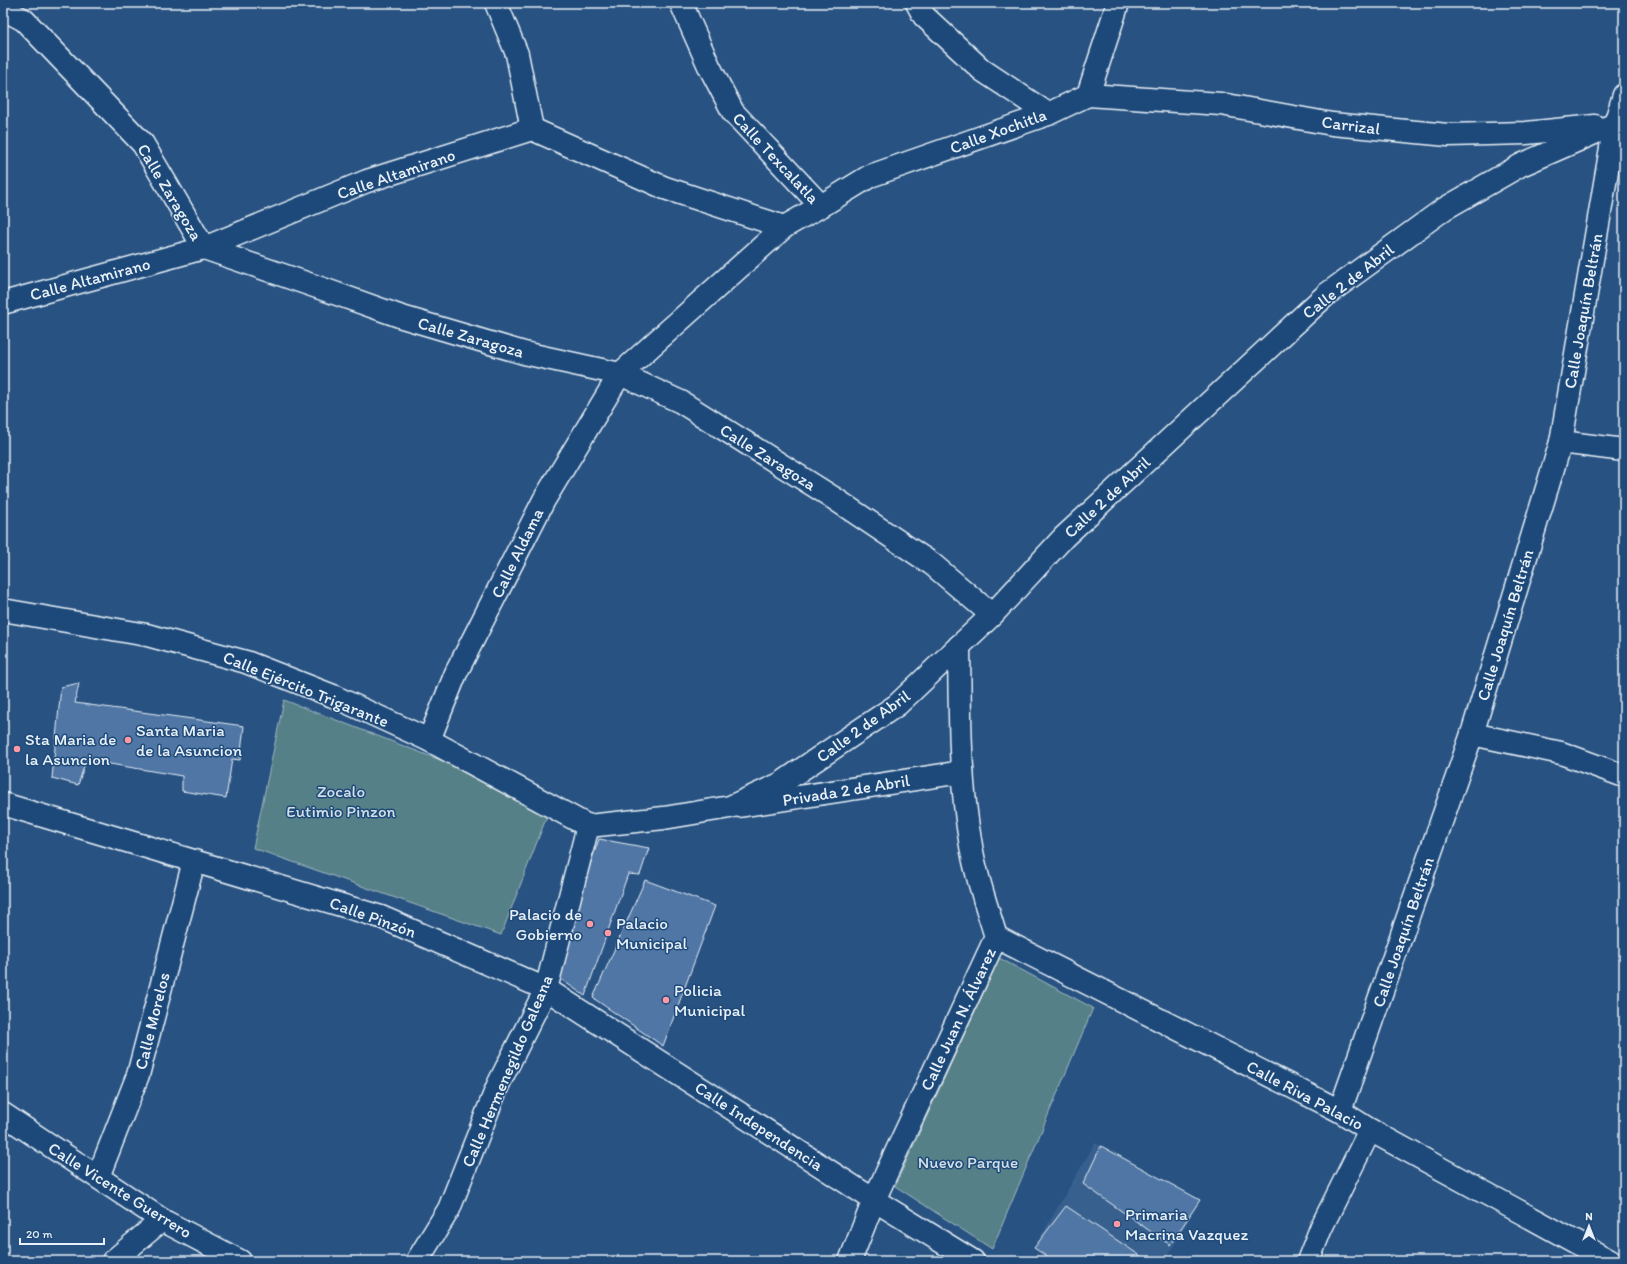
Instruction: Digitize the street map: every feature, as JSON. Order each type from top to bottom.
[{"type":"street","points":[[496,3],[517,54],[532,129],[665,188],[784,226]]},
{"type":"street","name":"Calle Texcalatla","points":[[620,374],[784,226],[821,206],[733,112],[709,66],[681,3]]},
{"type":"street","points":[[918,3],[924,16],[982,70],[1048,114]]},
{"type":"street","points":[[1088,95],[1118,3]]},
{"type":"street","name":"Calle Zaragoza","points":[[3,9],[24,20],[143,144],[204,248],[323,288],[402,317],[524,353],[620,374],[681,402],[832,497],[932,564],[992,615]]},
{"type":"street","name":"Calle Xochitla","points":[[821,206],[870,176],[1048,114],[1088,95]]},
{"type":"street","name":"Carrizal","points":[[1088,95],[1221,104],[1332,124],[1448,135],[1526,133],[1620,125]]},
{"type":"street","name":"Calle Joaquín Beltrán","points":[[1340,1111],[1472,734],[1561,442],[1620,125],[1624,95]]},
{"type":"street","name":"Calle 2 de Abril","points":[[588,826],[664,818],[730,807],[780,784],[898,705],[992,615],[1064,538],[1327,294],[1444,209],[1521,164],[1620,125]]},
{"type":"street","name":"Calle Altamirano","points":[[3,303],[204,248],[367,181],[532,129]]},
{"type":"street","name":"Calle Aldama","points":[[429,740],[456,673],[544,500],[620,374]]},
{"type":"street","points":[[1561,442],[1624,450]]},
{"type":"street","name":"Calle Ejército Trigarante","points":[[3,610],[147,635],[246,662],[333,696],[429,740],[588,826]]},
{"type":"street","name":"Calle Juan N. Álvarez","points":[[850,1261],[874,1200],[996,936],[974,861],[962,772],[959,646]]},
{"type":"street","points":[[1472,734],[1561,753],[1624,776]]},
{"type":"street","name":"Privada 2 de Abril","points":[[730,807],[962,772]]},
{"type":"street","name":"Calle Pinzón","points":[[3,804],[381,917],[546,989]]},
{"type":"street","name":"Calle Hermenegildo Galeana","points":[[417,1261],[449,1209],[498,1085],[546,989],[588,826]]},
{"type":"street","name":"Calle Morelos","points":[[98,1177],[138,1075],[194,861]]},
{"type":"street","name":"Calle Riva Palacio","points":[[996,936],[1340,1111],[1370,1130],[1610,1261]]},
{"type":"street","name":"Calle Independencia","points":[[546,989],[874,1200],[973,1261]]},
{"type":"street","name":"Calle Vicente Guerrero","points":[[3,1114],[162,1220],[240,1261]]},
{"type":"street","points":[[1308,1261],[1321,1228],[1370,1130]]},
{"type":"street","points":[[113,1261],[162,1220]]},
{"type":"shaded area","name":"Primaria Macrina Vazquez","points":[[1095,1143],[1200,1200],[1165,1261],[1054,1261],[1034,1248]]},
{"type":"green space","name":"Zocalo Eutimio Pinzon","points":[[284,700],[552,803],[501,935],[253,848]]},
{"type":"green space","name":"Nuevo Parque","points":[[999,958],[1093,1008],[992,1249],[895,1186]]},
{"type":"building","points":[[79,683],[75,703],[244,726],[240,760],[232,759],[226,798],[182,791],[182,776],[86,760],[78,785],[52,778],[61,687]]},
{"type":"building","name":"Palacio de Gobierno","points":[[599,839],[649,848],[640,875],[628,874],[585,996],[552,973]]},
{"type":"building","points":[[645,880],[715,906],[663,1046],[593,998]]},
{"type":"building","points":[[1101,1146],[1200,1200],[1170,1245],[1083,1184]]},
{"type":"building","points":[[1066,1206],[1148,1261],[1054,1261],[1034,1248]]},
{"type":"place","name":"Santa Maria de la Asuncion","points":[[128,740]]},
{"type":"place","name":"Sta Maria de la Asuncion","points":[[17,749]]},
{"type":"place","name":"Palacio de Gobierno","points":[[590,924]]},
{"type":"place","name":"Palacio Municipal","points":[[608,933]]},
{"type":"place","name":"Policia Municipal","points":[[666,1000]]},
{"type":"place","name":"Primaria Macrina Vazquez","points":[[1117,1224]]}]
